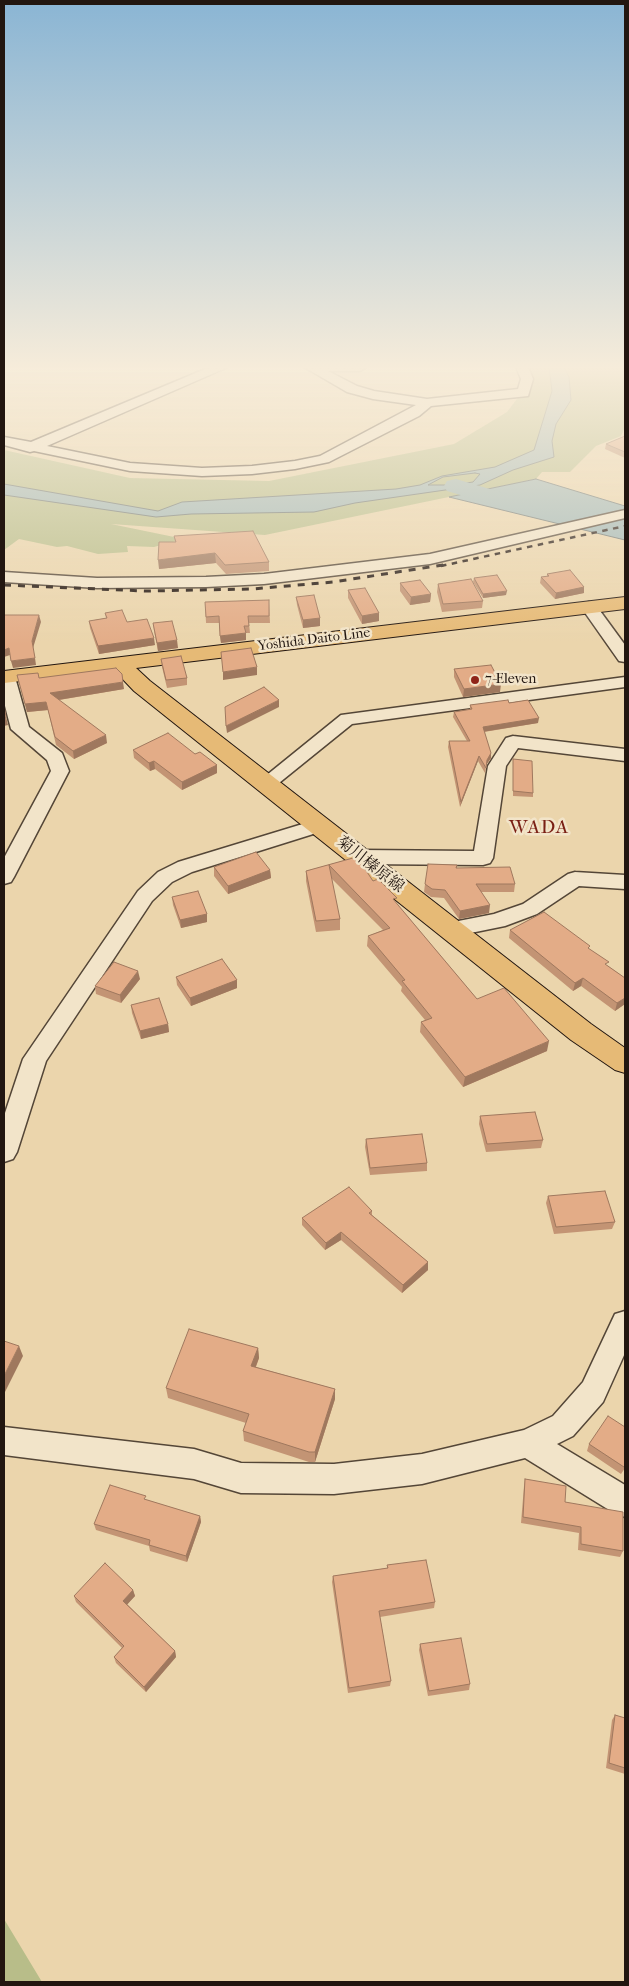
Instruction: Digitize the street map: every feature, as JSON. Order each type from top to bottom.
[{"type":"main road","name":"Yoshida Daito Line","points":[[5,677],[625,603]]},
{"type":"main road","name":"菊川榛原線","points":[[119,663],[142,686],[267,782],[581,1032],[625,1062]]},
{"type":"street","points":[[91,460],[130,467],[202,472],[252,470],[295,465],[317,460]]},
{"type":"street","points":[[4,577],[97,583],[206,582],[264,579],[430,559],[625,514]]},
{"type":"street","points":[[589,607],[625,656]]},
{"type":"street","points":[[4,877],[60,772],[55,757],[12,731],[5,677]]},
{"type":"street","points":[[267,782],[347,719],[625,682]]},
{"type":"street","points":[[360,857],[482,858],[497,766],[513,742],[625,756]]},
{"type":"street","points":[[4,1152],[35,1059],[145,896],[165,877],[185,867],[319,825]]},
{"type":"street","points":[[451,929],[497,921],[530,909],[575,879],[625,882]]},
{"type":"street","points":[[4,1441],[194,1464],[241,1478],[334,1479],[422,1469],[528,1443],[563,1426],[593,1392],[625,1323]]},
{"type":"street","points":[[528,1443],[625,1502]]},
{"type":"green space","points":[[4,460],[48,460],[130,478],[269,481],[376,460],[582,460],[570,472],[542,472],[536,479],[265,535],[111,524],[184,539],[154,547],[127,546],[128,552],[98,554],[67,546],[57,547],[19,539],[4,550]]},
{"type":"green space","points":[[4,1919],[42,1982],[4,1982]]},
{"type":"water","points":[[512,460],[546,460],[513,470],[480,485],[355,503],[314,512],[191,514],[156,517],[4,495],[4,484],[158,511],[182,502],[396,489],[420,485],[442,476],[495,467]],"holes":[[[480,474],[473,482],[453,485],[428,485],[443,477]]]},
{"type":"water","points":[[536,479],[625,506],[625,540],[449,497]]},
{"type":"building","points":[[253,531],[269,562],[225,565],[215,553],[158,560],[159,542],[176,542],[174,536]]},
{"type":"building","points":[[570,570],[584,587],[556,593],[541,577],[549,576],[547,574]]},
{"type":"building","points":[[497,575],[507,591],[483,594],[474,578]]},
{"type":"building","points":[[471,579],[483,601],[443,604],[438,584]]},
{"type":"building","points":[[420,580],[431,594],[411,597],[400,583]]},
{"type":"building","points":[[365,588],[379,613],[362,616],[348,590]]},
{"type":"building","points":[[314,595],[320,618],[303,620],[296,597]]},
{"type":"building","points":[[269,600],[269,616],[248,616],[249,626],[244,626],[246,633],[220,636],[219,616],[206,617],[205,602]]},
{"type":"building","points":[[122,610],[127,622],[147,619],[154,638],[98,646],[89,621],[107,618],[105,613]]},
{"type":"building","points":[[4,615],[39,615],[32,641],[35,658],[11,661],[9,648],[4,650]]},
{"type":"building","points":[[172,621],[177,640],[157,643],[153,623]]},
{"type":"building","points":[[251,648],[257,667],[223,672],[221,652]]},
{"type":"building","points":[[181,656],[187,678],[166,680],[161,659]]},
{"type":"building","points":[[491,665],[501,684],[464,689],[454,669]]},
{"type":"building","points":[[116,668],[122,674],[123,682],[50,693],[106,735],[73,751],[55,737],[46,702],[25,704],[17,675],[38,673],[39,678]]},
{"type":"building","points":[[264,687],[279,700],[226,726],[225,707]]},
{"type":"building","points":[[508,700],[509,703],[528,700],[539,718],[483,727],[491,753],[487,760],[486,768],[479,756],[461,802],[449,741],[470,741],[454,712],[472,709],[470,705]]},
{"type":"building","points":[[168,733],[195,754],[200,752],[217,765],[182,782],[154,761],[149,763],[133,750]]},
{"type":"building","points":[[513,759],[532,761],[533,793],[513,791]]},
{"type":"building","points":[[256,852],[270,870],[228,886],[214,867]]},
{"type":"building","points":[[353,858],[363,866],[373,881],[378,879],[397,898],[393,899],[477,999],[504,988],[549,1041],[465,1077],[421,1022],[432,1018],[402,981],[405,980],[368,936],[390,928],[329,865],[340,919],[316,921],[306,871]]},
{"type":"building","points":[[428,864],[457,865],[456,868],[510,867],[515,884],[476,884],[490,905],[460,911],[445,890],[432,889],[425,884]]},
{"type":"building","points":[[198,891],[207,914],[180,920],[172,897]]},
{"type":"building","points":[[544,912],[590,946],[588,948],[609,962],[605,964],[625,978],[625,998],[617,1003],[583,978],[575,983],[510,930]]},
{"type":"building","points":[[222,959],[237,980],[190,998],[176,977]]},
{"type":"building","points":[[114,962],[138,971],[120,995],[95,986]]},
{"type":"building","points":[[159,998],[168,1024],[140,1031],[131,1005]]},
{"type":"building","points":[[535,1112],[543,1140],[487,1144],[480,1116]]},
{"type":"building","points":[[422,1134],[427,1163],[370,1168],[366,1139]]},
{"type":"building","points":[[349,1187],[372,1211],[369,1213],[428,1262],[403,1285],[341,1232],[326,1243],[302,1218]]},
{"type":"building","points":[[605,1191],[615,1222],[556,1227],[548,1196]]},
{"type":"building","points":[[189,1329],[258,1348],[251,1366],[335,1389],[315,1452],[309,1452],[243,1431],[249,1414],[166,1388]]},
{"type":"building","points":[[4,1341],[19,1346],[4,1376]]},
{"type":"building","points":[[608,1416],[625,1427],[624,1467],[589,1444]]},
{"type":"building","points":[[525,1479],[566,1486],[565,1502],[623,1512],[623,1551],[581,1544],[581,1527],[523,1517]]},
{"type":"building","points":[[110,1485],[146,1496],[144,1499],[200,1516],[186,1556],[149,1545],[150,1540],[94,1524]]},
{"type":"building","points":[[426,1560],[435,1602],[379,1611],[391,1681],[349,1688],[333,1576],[388,1568],[387,1565]]},
{"type":"building","points":[[105,1563],[133,1590],[123,1601],[175,1651],[144,1687],[114,1657],[124,1646],[74,1596]]},
{"type":"building","points":[[461,1638],[470,1684],[429,1691],[420,1644]]},
{"type":"building","points":[[615,1715],[625,1718],[625,1768],[609,1763]]},
{"type":"waterway","points":[[456,486],[521,506]]},
{"type":"railway","points":[[441,566],[625,526]]},
{"type":"railway","points":[[4,585],[145,591],[252,589],[333,582],[449,564]]},
{"type":"place","name":"7-Eleven","points":[[475,680]]},
{"type":"district","name":"WADA","points":[[539,828]]}]
